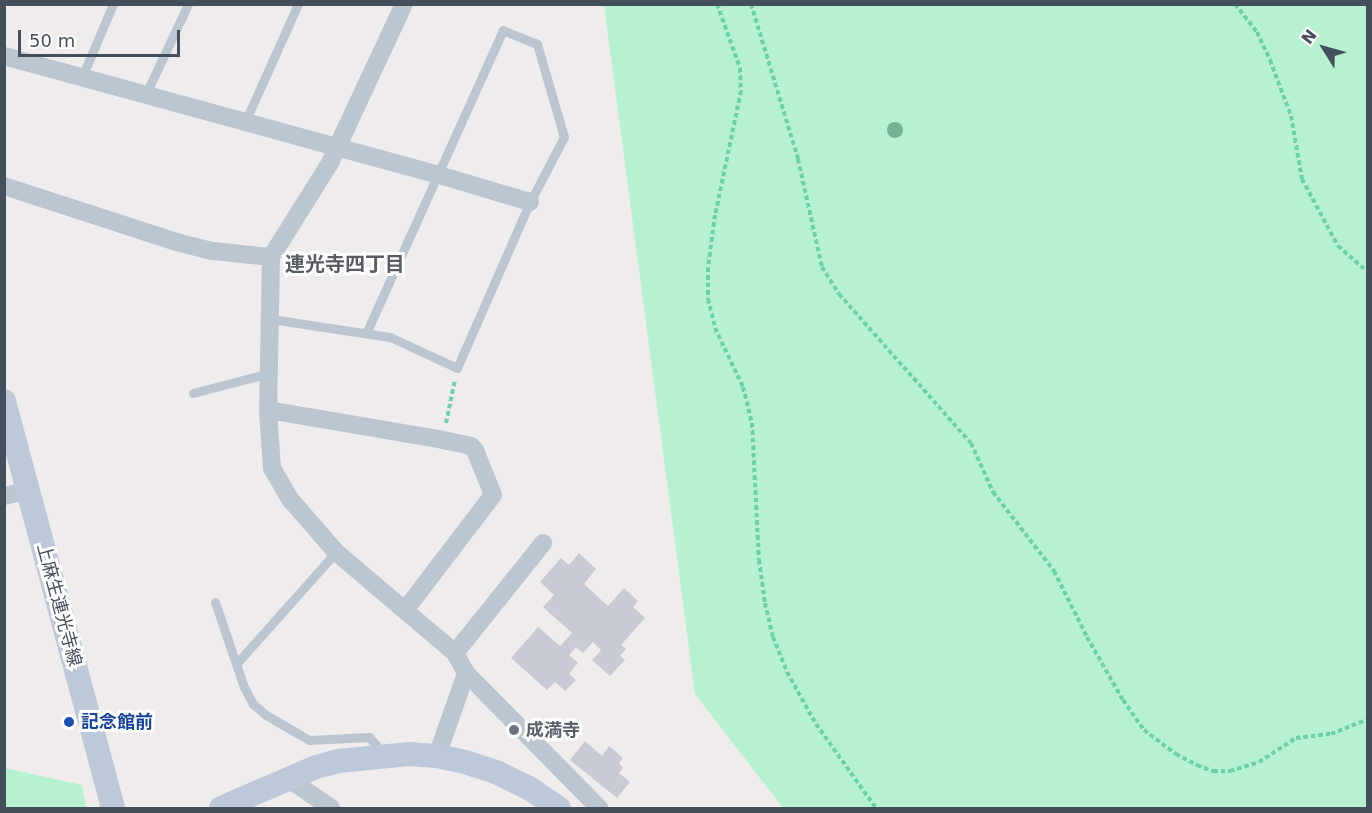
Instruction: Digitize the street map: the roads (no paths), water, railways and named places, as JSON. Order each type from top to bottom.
[{"type":"main road","name":"上麻生連光寺線","points":[[4,401],[113,808]]},
{"type":"main road","points":[[221,808],[332,763],[376,757],[437,756],[498,773],[529,788],[559,808]]},
{"type":"street","points":[[404,4],[338,147],[303,208],[270,257],[271,319],[268,410],[272,468],[290,499],[336,552],[455,653],[466,673],[599,808]]},
{"type":"street","points":[[4,56],[436,174],[530,202]]},
{"type":"street","points":[[4,186],[176,242],[213,251],[270,257]]},
{"type":"street","points":[[268,410],[442,440],[471,446],[475,450],[493,495],[405,610]]},
{"type":"street","points":[[4,496],[28,490]]},
{"type":"street","points":[[455,653],[543,543]]},
{"type":"street","points":[[437,756],[466,673]]},
{"type":"street","points":[[289,779],[331,808]]},
{"type":"lane","points":[[82,77],[113,4]]},
{"type":"lane","points":[[145,96],[188,4]]},
{"type":"lane","points":[[244,122],[298,4]]},
{"type":"lane","points":[[271,319],[368,331],[390,337],[457,368],[530,202],[564,137],[537,44],[503,30],[436,174],[368,331]]},
{"type":"lane","points":[[193,393],[269,374]]},
{"type":"lane","points":[[237,663],[336,552]]},
{"type":"lane","points":[[215,602],[244,687],[253,704],[266,715],[309,740],[369,737],[376,745],[376,757]]},
{"type":"place","name":"記念館前","points":[[69,722]]},
{"type":"place","name":"成満寺","points":[[514,730]]},
{"type":"district","name":"連光寺四丁目","points":[[345,264]]}]
